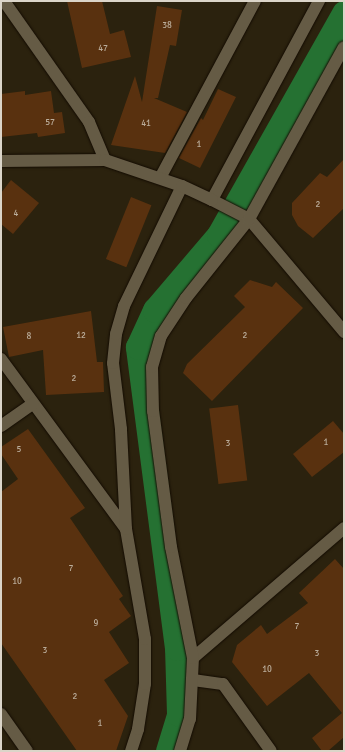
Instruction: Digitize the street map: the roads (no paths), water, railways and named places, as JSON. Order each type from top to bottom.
[{"type":"street","points":[[4,1],[88,122],[104,160]]},
{"type":"street","points":[[160,178],[255,1]]},
{"type":"street","points":[[213,200],[319,1]]},
{"type":"street","points":[[180,751],[190,719],[193,658],[171,547],[152,411],[152,367],[161,336],[186,298],[248,219],[344,47]]},
{"type":"street","points":[[1,161],[104,160],[182,186],[213,200],[248,219],[344,332]]},
{"type":"street","points":[[131,751],[138,729],[145,684],[145,639],[126,529],[122,429],[113,363],[116,334],[124,306],[182,186]]},
{"type":"street","points":[[1,359],[126,529]]},
{"type":"street","points":[[1,426],[33,404]]},
{"type":"street","points":[[193,658],[344,528]]},
{"type":"street","points":[[193,680],[223,684],[271,751]]},
{"type":"street","points":[[1,714],[27,751]]},
{"type":"waterway","points":[[168,751],[179,714],[177,648],[138,347],[155,310],[219,235],[344,13]]}]
